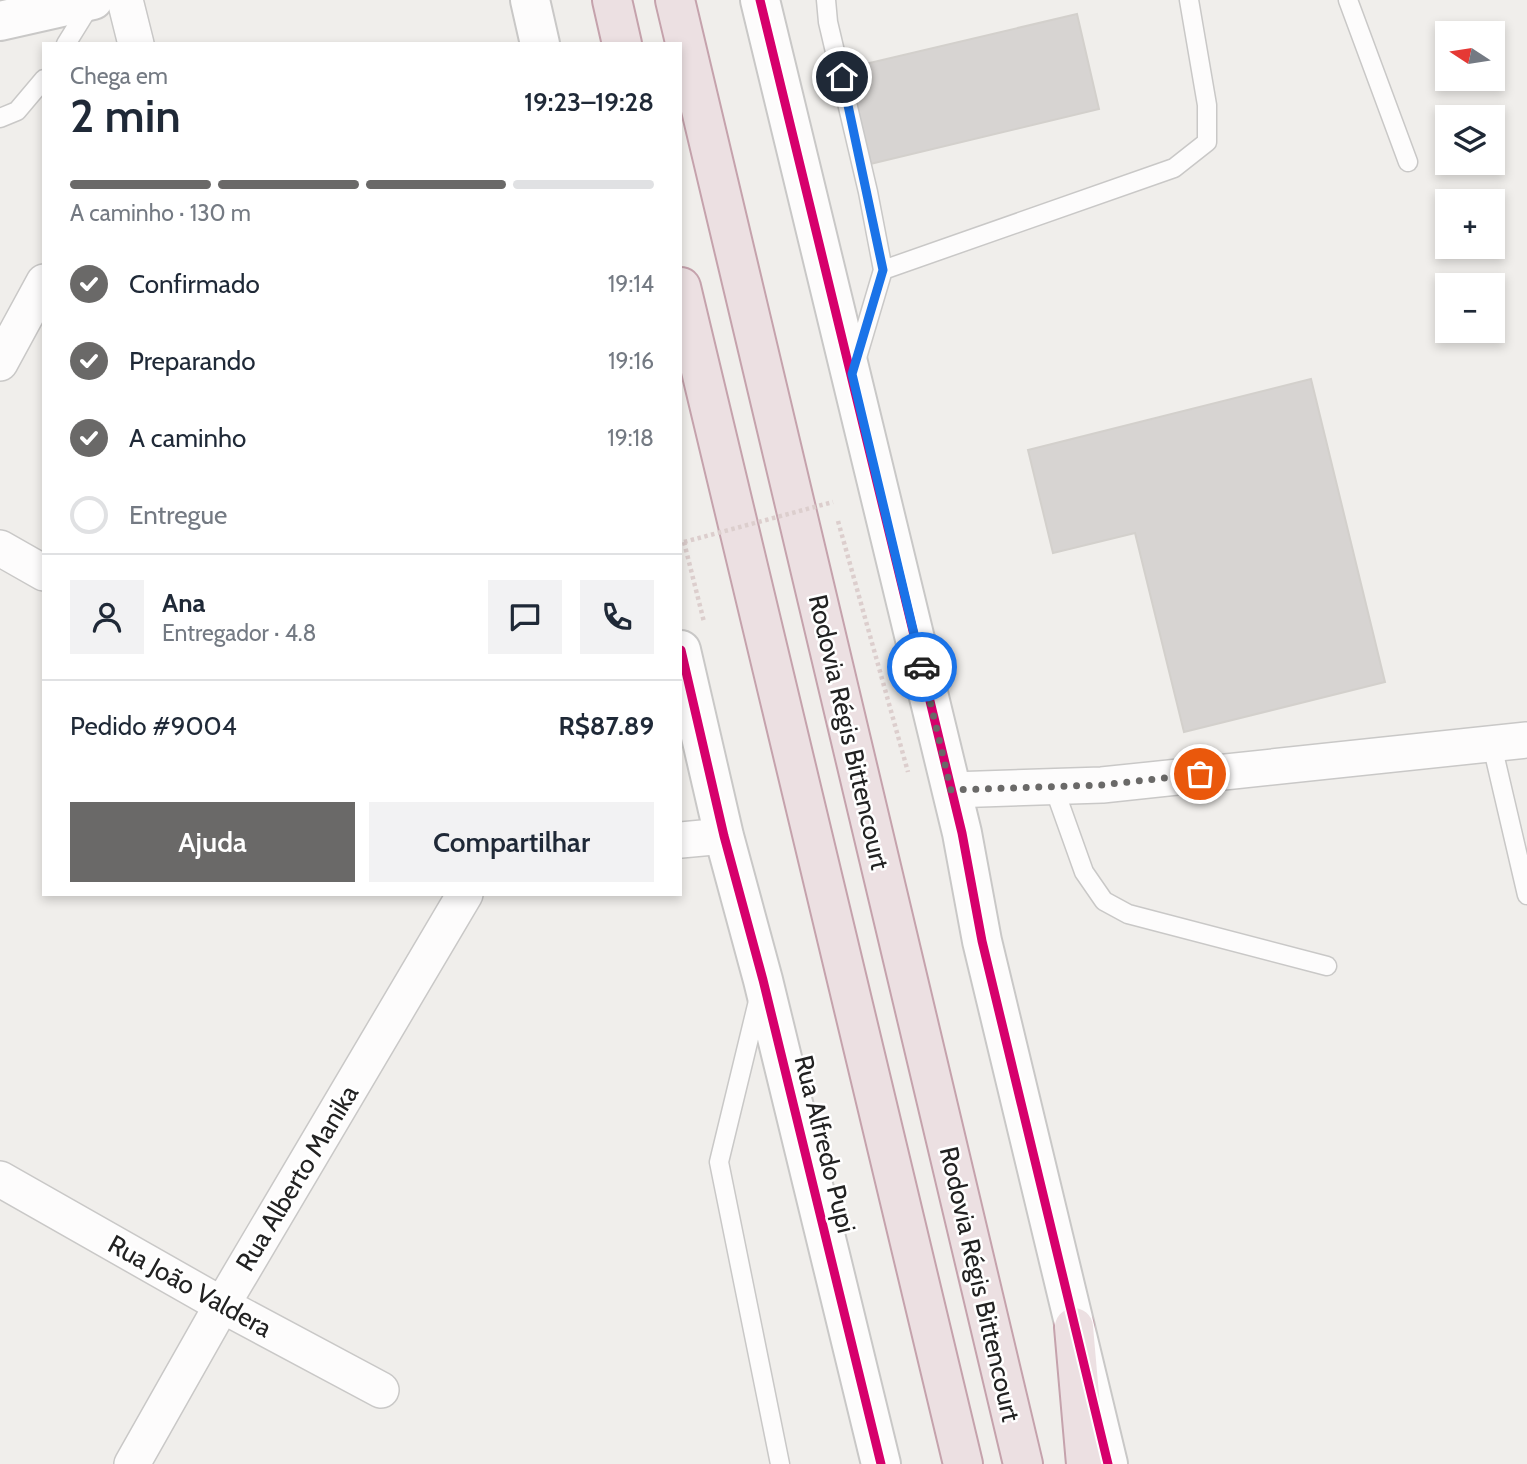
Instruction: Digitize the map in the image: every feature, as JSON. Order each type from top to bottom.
[{"type":"highway","points":[[612,0],[622,42]]},
{"type":"highway","name":"Rodovia Régis Bittencourt","points":[[675,0],[1023,1464]]},
{"type":"highway","points":[[682,292],[963,1464]]},
{"type":"highway","points":[[1074,1327],[1086,1464]]},
{"type":"street","points":[[0,22],[93,0]]},
{"type":"street","points":[[125,0],[136,42]]},
{"type":"street","points":[[530,0],[540,42]]},
{"type":"street","points":[[760,0],[951,790],[982,941],[1108,1464]]},
{"type":"street","points":[[0,363],[42,286]]},
{"type":"street","points":[[0,548],[42,572]]},
{"type":"street","name":"Rua Alfredo Pupi","points":[[682,654],[724,836],[763,980],[881,1464]]},
{"type":"street","points":[[951,790],[1102,785],[1527,740]]},
{"type":"street","points":[[682,840],[724,836]]},
{"type":"street","name":"Rua Alberto Manika","points":[[132,1464],[222,1305],[464,896]]},
{"type":"street","name":"Rua João Valdera","points":[[0,1179],[222,1305],[382,1390]]},
{"type":"lane","points":[[67,42],[93,0]]},
{"type":"lane","points":[[826,0],[828,22],[868,192],[883,270],[852,374]]},
{"type":"lane","points":[[883,270],[1174,168],[1207,142],[1206,105],[1189,0]]},
{"type":"lane","points":[[1348,0],[1408,162]]},
{"type":"lane","points":[[0,118],[18,111],[42,81]]},
{"type":"lane","points":[[1492,745],[1527,895]]},
{"type":"lane","points":[[1054,788],[1084,873],[1104,901],[1128,914],[1326,966]]},
{"type":"lane","points":[[763,980],[719,1162],[780,1464]]},
{"type":"path","points":[[684,542],[832,502],[873,640],[911,783]]},
{"type":"building","points":[[1077,14],[1099,109],[866,165],[844,69]]},
{"type":"building","points":[[1311,379],[1385,682],[1184,732],[1135,533],[1053,553],[1028,450]]},
{"type":"cycle path","points":[[760,0],[962,833],[982,941],[1108,1464]]},
{"type":"cycle path","points":[[682,654],[724,836],[763,980],[881,1464]]},
{"type":"way so far","points":[[922,667],[951,790],[1102,785],[1200,774]]},
{"type":"route","points":[[842,77],[883,270],[852,374],[922,667]]}]
